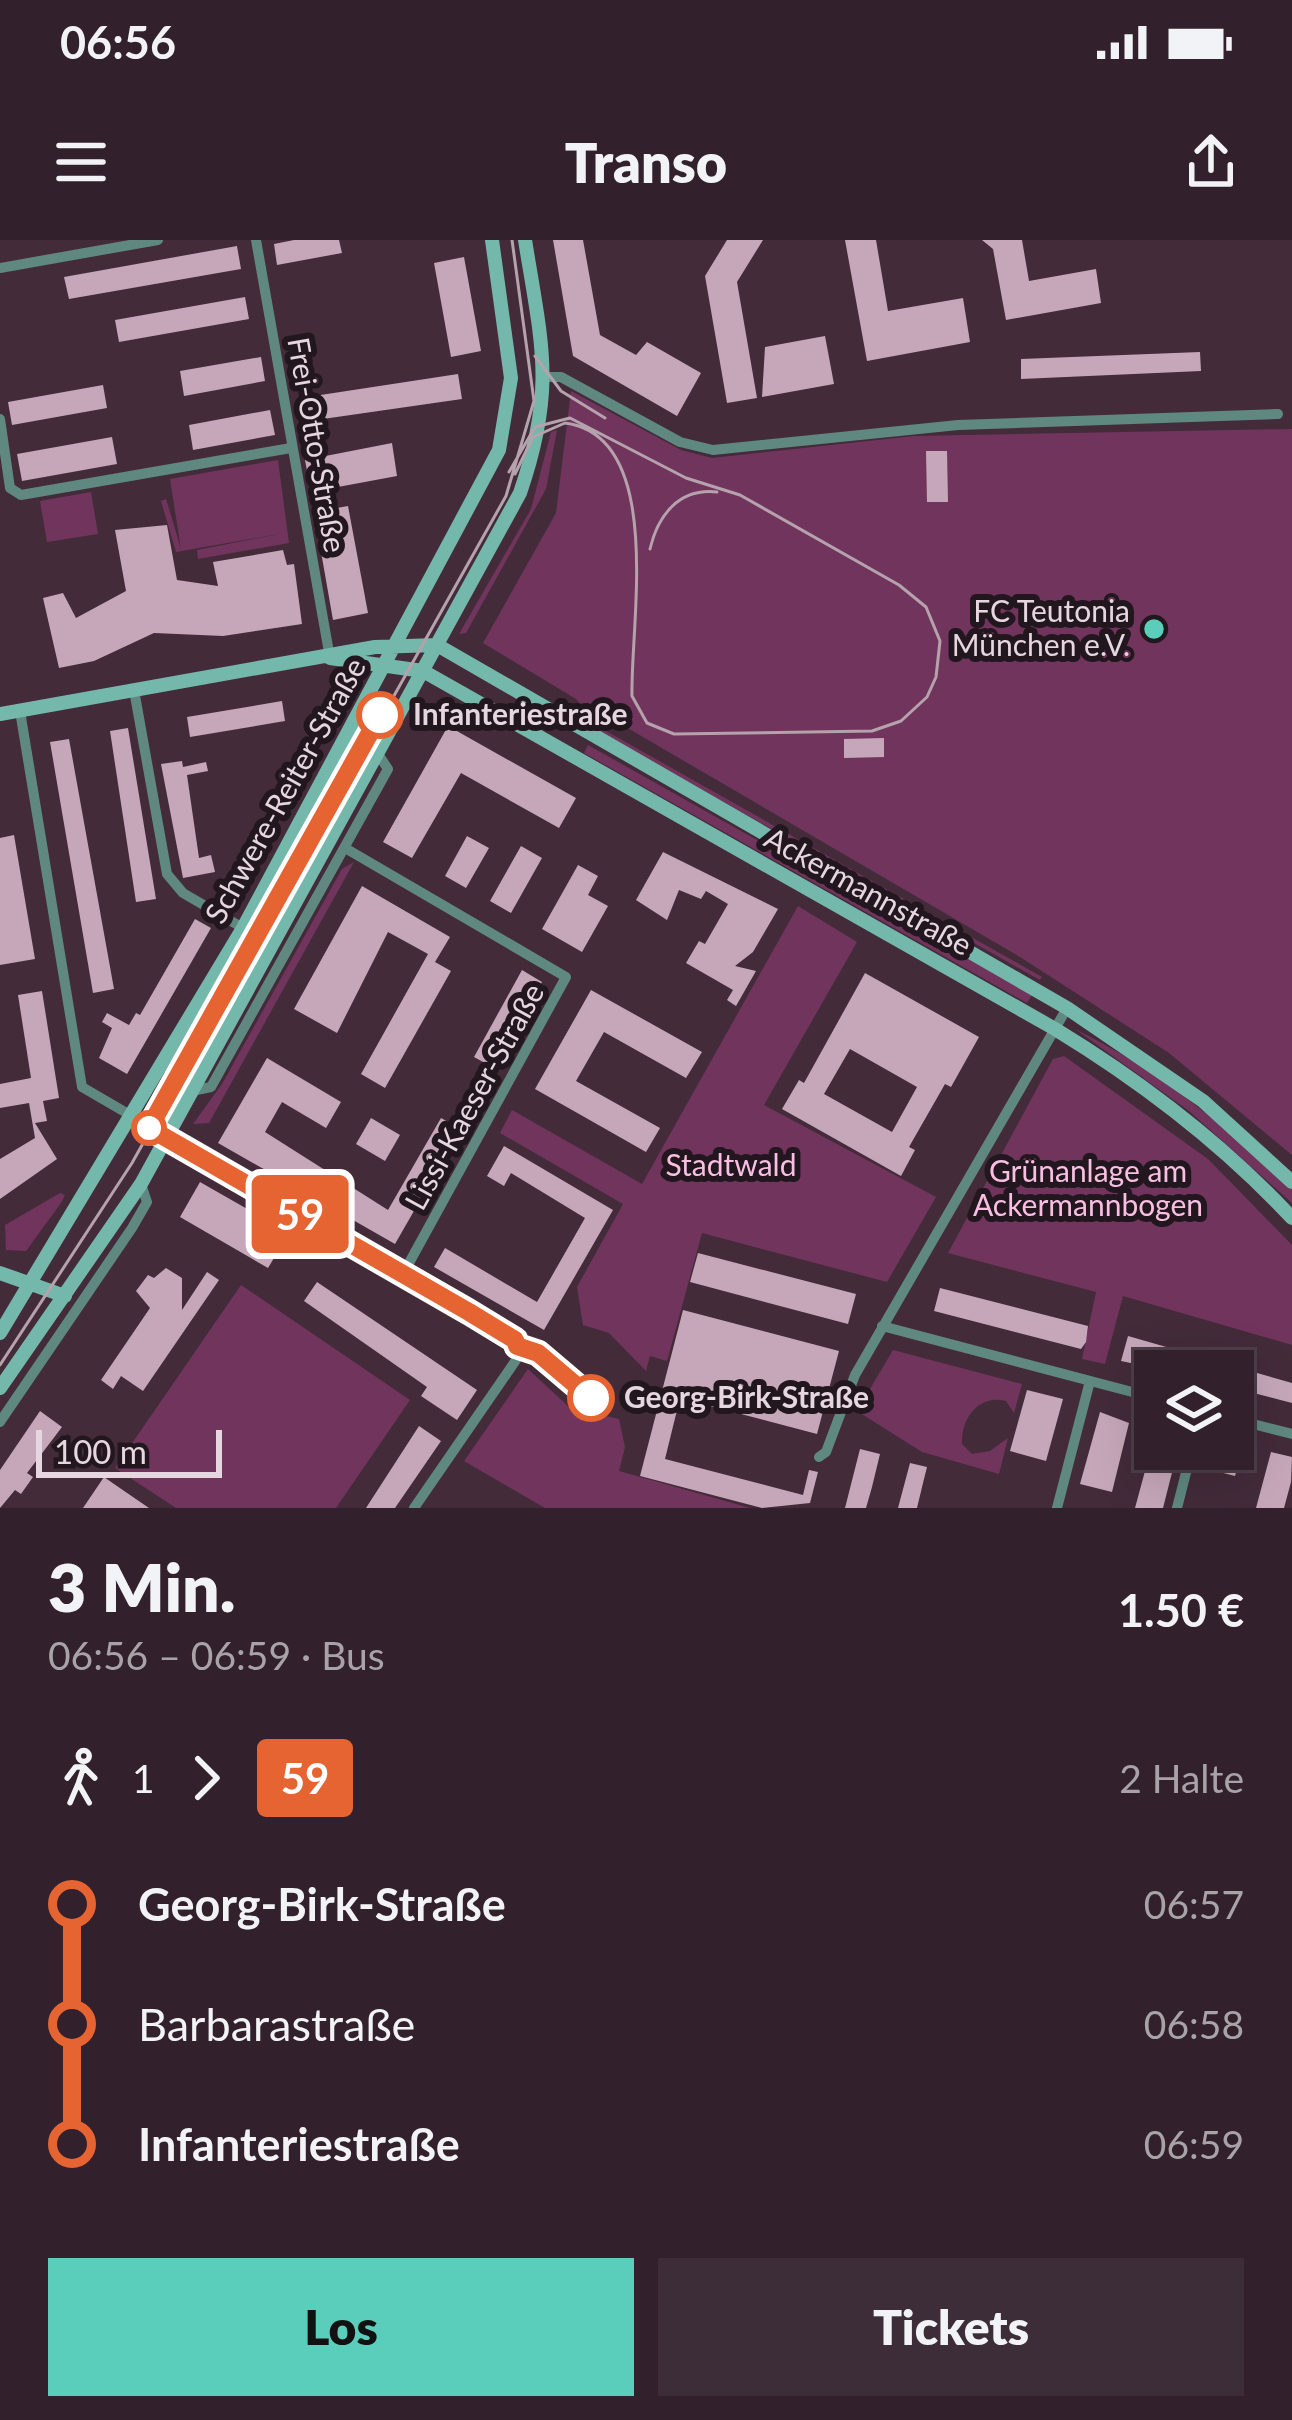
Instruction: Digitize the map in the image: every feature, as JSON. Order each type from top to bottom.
[{"type":"main road","name":"Schwere-Reiter-Straße","points":[[0,1334],[244,928],[476,499],[508,417],[511,378],[492,240]]},
{"type":"main road","name":"Schwere-Reiter-Straße","points":[[0,1388],[142,1184],[520,493],[541,431],[546,376],[525,240]]},
{"type":"main road","name":"Ackermannstraße","points":[[396,644],[437,646],[1067,1008],[1203,1101],[1292,1182]]},
{"type":"main road","points":[[0,715],[396,644]]},
{"type":"main road","points":[[330,658],[386,665]]},
{"type":"main road","name":"Ackermannstraße","points":[[386,665],[424,670],[1055,1029],[1165,1103],[1250,1174],[1292,1219]]},
{"type":"main road","points":[[0,1273],[34,1281],[65,1296]]},
{"type":"street","points":[[0,268],[158,240]]},
{"type":"street","name":"Frei-Otto-Straße","points":[[256,240],[330,658]]},
{"type":"street","points":[[546,376],[561,377],[680,442],[713,450],[958,425],[1278,414]]},
{"type":"street","points":[[0,419],[14,493],[29,495],[291,448]]},
{"type":"street","points":[[134,690],[167,874],[183,892],[244,928]]},
{"type":"street","points":[[20,711],[80,1082],[133,1118],[515,1340],[516,1360],[414,1508]]},
{"type":"street","name":"Schwere-Reiter-Straße","points":[[192,1091],[211,1087],[388,769],[378,754]]},
{"type":"street","name":"Lissi-Kaeser-Straße","points":[[344,848],[566,977],[403,1274]]},
{"type":"street","points":[[819,1457],[826,1452],[855,1375],[882,1326],[1067,1008]]},
{"type":"street","name":"Schwere-Reiter-Straße","points":[[0,1422],[132,1228],[147,1202],[142,1184]]},
{"type":"street","points":[[882,1326],[1134,1393]]},
{"type":"street","points":[[1058,1508],[1090,1381]]},
{"type":"street","points":[[1254,1424],[1292,1434]]},
{"type":"street","points":[[1177,1508],[1187,1470]]},
{"type":"green space","points":[[571,391],[681,450],[712,458],[914,436],[1292,429],[1292,1155],[1169,1053],[1020,957],[607,716],[599,718],[593,708],[588,712],[576,699],[483,643],[556,513]]},
{"type":"green space","points":[[557,430],[546,489],[466,633],[459,634],[531,509],[551,432]]},
{"type":"green space","points":[[278,460],[289,543],[198,559],[197,550],[285,533],[176,552],[161,501],[166,499],[181,549],[170,479]]},
{"type":"green space","points":[[91,492],[98,534],[47,542],[40,501]]},
{"type":"green space","points":[[599,727],[1042,977],[597,731]]},
{"type":"green space","points":[[588,745],[1032,995],[1027,1003],[584,753]]},
{"type":"green space","points":[[354,862],[209,1123],[193,1124],[222,1084],[342,869]]},
{"type":"green space","name":"Stadtwald","points":[[798,906],[857,942],[764,1105],[936,1197],[887,1282],[702,1233],[667,1361],[650,1356],[646,1371],[609,1333],[583,1325],[577,1287],[623,1204],[500,1133],[512,1110],[642,1184]]},
{"type":"green space","points":[[1075,1029],[1163,1081],[1216,1122],[1292,1190],[1292,1203],[1189,1111]]},
{"type":"green space","name":"Grünanlage am Ackermannbogen","points":[[1064,1056],[1208,1159],[1292,1245],[1292,1345],[1123,1296],[1105,1364],[1082,1359],[1096,1292],[948,1253],[1053,1059]]},
{"type":"green space","points":[[60,1193],[65,1195],[61,1203],[26,1251],[6,1250],[5,1225]]},
{"type":"green space","points":[[241,1285],[410,1400],[336,1508],[176,1508],[115,1468]]},
{"type":"green space","points":[[893,1350],[1022,1384],[1014,1413],[1006,1401],[988,1401],[973,1410],[965,1425],[962,1444],[972,1454],[990,1451],[1008,1438],[999,1474],[922,1452],[857,1411]]},
{"type":"green space","points":[[528,1369],[570,1408],[619,1419],[625,1447],[619,1471],[750,1508],[545,1508],[464,1461]]},
{"type":"building","points":[[339,240],[342,253],[277,265],[274,244]]},
{"type":"building","points":[[553,240],[583,240],[600,335],[636,355],[647,342],[701,373],[677,416],[573,356]]},
{"type":"building","points":[[727,240],[763,240],[737,282],[757,398],[727,403],[705,276]]},
{"type":"building","points":[[845,240],[876,240],[888,311],[963,298],[970,342],[867,361]]},
{"type":"building","points":[[982,240],[1022,240],[1029,281],[1096,269],[1101,303],[1006,320],[993,249]]},
{"type":"building","points":[[237,246],[241,269],[69,299],[64,277]]},
{"type":"building","points":[[464,257],[481,351],[451,357],[434,263]]},
{"type":"building","points":[[245,297],[249,319],[119,342],[115,320]]},
{"type":"building","points":[[825,336],[834,384],[762,397],[765,347]]},
{"type":"building","points":[[1200,352],[1201,371],[1021,379],[1021,359]]},
{"type":"building","points":[[261,357],[265,381],[184,396],[180,371]]},
{"type":"building","points":[[458,374],[462,399],[302,422],[298,401],[314,396]]},
{"type":"building","points":[[103,385],[107,408],[12,425],[8,402]]},
{"type":"building","points":[[270,410],[275,435],[193,450],[189,425]]},
{"type":"building","points":[[112,437],[117,464],[22,481],[17,454]]},
{"type":"building","points":[[392,443],[397,476],[311,492],[305,460]]},
{"type":"building","points":[[926,451],[947,451],[948,502],[927,502]]},
{"type":"building","points":[[348,506],[368,613],[333,620],[314,512]]},
{"type":"building","points":[[167,525],[177,580],[218,586],[213,562],[283,550],[287,565],[294,564],[302,624],[223,636],[154,633],[94,661],[59,668],[43,598],[63,593],[76,618],[126,591],[115,530]]},
{"type":"building","points":[[282,701],[285,721],[190,737],[187,717]]},
{"type":"building","points":[[448,726],[576,798],[559,828],[461,773],[412,858],[383,842]]},
{"type":"building","points":[[128,728],[156,899],[136,902],[110,731]]},
{"type":"building","points":[[884,738],[884,757],[844,758],[844,739]]},
{"type":"building","points":[[69,739],[114,989],[93,993],[50,742]]},
{"type":"building","points":[[182,761],[183,767],[206,762],[208,771],[187,775],[199,858],[211,855],[215,872],[183,878],[161,764]]},
{"type":"building","points":[[14,835],[35,959],[0,965],[0,838]]},
{"type":"building","points":[[467,836],[489,848],[466,888],[445,876]]},
{"type":"building","points":[[521,846],[542,858],[511,913],[490,901]]},
{"type":"building","points":[[663,852],[778,909],[753,952],[735,966],[756,971],[736,1006],[727,1000],[733,990],[686,963],[699,941],[705,944],[728,904],[706,891],[701,899],[679,890],[667,920],[636,900]]},
{"type":"building","points":[[578,865],[598,876],[588,895],[608,906],[582,952],[542,929]]},
{"type":"building","points":[[362,886],[450,937],[435,962],[451,971],[385,1088],[361,1074],[428,954],[388,932],[337,1033],[294,1009]]},
{"type":"building","points":[[195,919],[211,928],[127,1074],[99,1058],[112,1028],[102,1022],[107,1013],[129,1025],[136,1013],[140,1015]]},
{"type":"building","points":[[522,970],[542,982],[494,1068],[474,1057]]},
{"type":"building","points":[[865,973],[979,1037],[909,1147],[915,1150],[901,1176],[782,1109],[799,1080],[804,1083]],"holes":[[[850,1049],[917,1087],[892,1132],[824,1094]]]},
{"type":"building","points":[[591,990],[702,1052],[686,1078],[604,1032],[576,1081],[660,1128],[646,1152],[535,1089]]},
{"type":"building","points":[[42,991],[59,1098],[43,1101],[47,1121],[35,1123],[57,1159],[0,1199],[0,1159],[35,1138],[29,1103],[0,1108],[0,1084],[31,1078],[18,995]]},
{"type":"building","points":[[267,1058],[341,1102],[326,1128],[282,1102],[265,1132],[388,1210],[441,1118],[461,1129],[395,1244],[218,1143]]},
{"type":"building","points":[[371,1118],[400,1135],[385,1161],[356,1144]]},
{"type":"building","points":[[504,1146],[613,1210],[544,1330],[434,1267],[445,1248],[537,1302],[585,1218],[511,1173],[504,1186],[487,1176]]},
{"type":"building","points":[[200,1182],[289,1233],[268,1268],[180,1217]]},
{"type":"building","points":[[698,1253],[856,1294],[848,1324],[690,1282]]},
{"type":"building","points":[[166,1268],[182,1278],[182,1310],[207,1272],[219,1280],[143,1391],[121,1376],[113,1389],[101,1380],[150,1308],[136,1291],[148,1275],[154,1278]]},
{"type":"building","points":[[317,1282],[477,1390],[457,1420],[421,1396],[427,1387],[304,1301]]},
{"type":"building","points":[[940,1288],[1088,1326],[1086,1342],[1081,1349],[934,1311]]},
{"type":"building","points":[[683,1310],[839,1351],[817,1434],[680,1398],[665,1459],[803,1495],[809,1470],[818,1472],[810,1503],[762,1508],[640,1476]]},
{"type":"building","points":[[1128,1336],[1177,1350],[1134,1350],[1134,1364],[1121,1361]]},
{"type":"building","points":[[1254,1372],[1292,1383],[1292,1403],[1254,1393]]},
{"type":"building","points":[[1027,1390],[1063,1399],[1046,1461],[1010,1451]]},
{"type":"building","points":[[40,1411],[62,1427],[27,1473],[33,1477],[21,1494],[15,1490],[0,1508],[0,1470]]},
{"type":"building","points":[[1100,1412],[1129,1423],[1112,1492],[1080,1484]]},
{"type":"building","points":[[419,1426],[441,1441],[395,1508],[366,1508]]},
{"type":"building","points":[[860,1449],[880,1454],[872,1487],[866,1508],[845,1508]]},
{"type":"building","points":[[1271,1452],[1292,1457],[1291,1482],[1284,1508],[1256,1508]]},
{"type":"building","points":[[910,1463],[927,1467],[917,1508],[898,1508]]},
{"type":"building","points":[[1145,1470],[1173,1470],[1163,1508],[1135,1508]]},
{"type":"building","points":[[104,1477],[114,1484],[149,1508],[83,1508]]},
{"type":"tram line","points":[[0,1365],[132,1163],[506,496],[534,401],[512,240]]},
{"type":"tram line","points":[[535,356],[561,391],[605,418]]},
{"type":"tram line","points":[[509,472],[535,427],[570,418],[686,478],[740,495],[899,585],[926,607],[940,641],[936,677],[927,697],[901,721],[872,731],[674,734],[647,723],[632,696],[636,538],[630,496],[618,461],[597,436],[565,423],[533,437],[515,474]]},
{"type":"tram line","points":[[650,549],[658,525],[672,506],[692,494],[717,492]]},
{"type":"bus line","name":"59","points":[[380,715],[149,1128],[469,1312],[515,1340],[517,1346],[538,1353],[591,1398]]},
{"type":"place","name":"FC Teutonia München e.V.","points":[[1154,629]]},
{"type":"place","name":"Infanteriestraße","points":[[380,715]]},
{"type":"place","name":"Georg-Birk-Straße","points":[[591,1398]]}]
